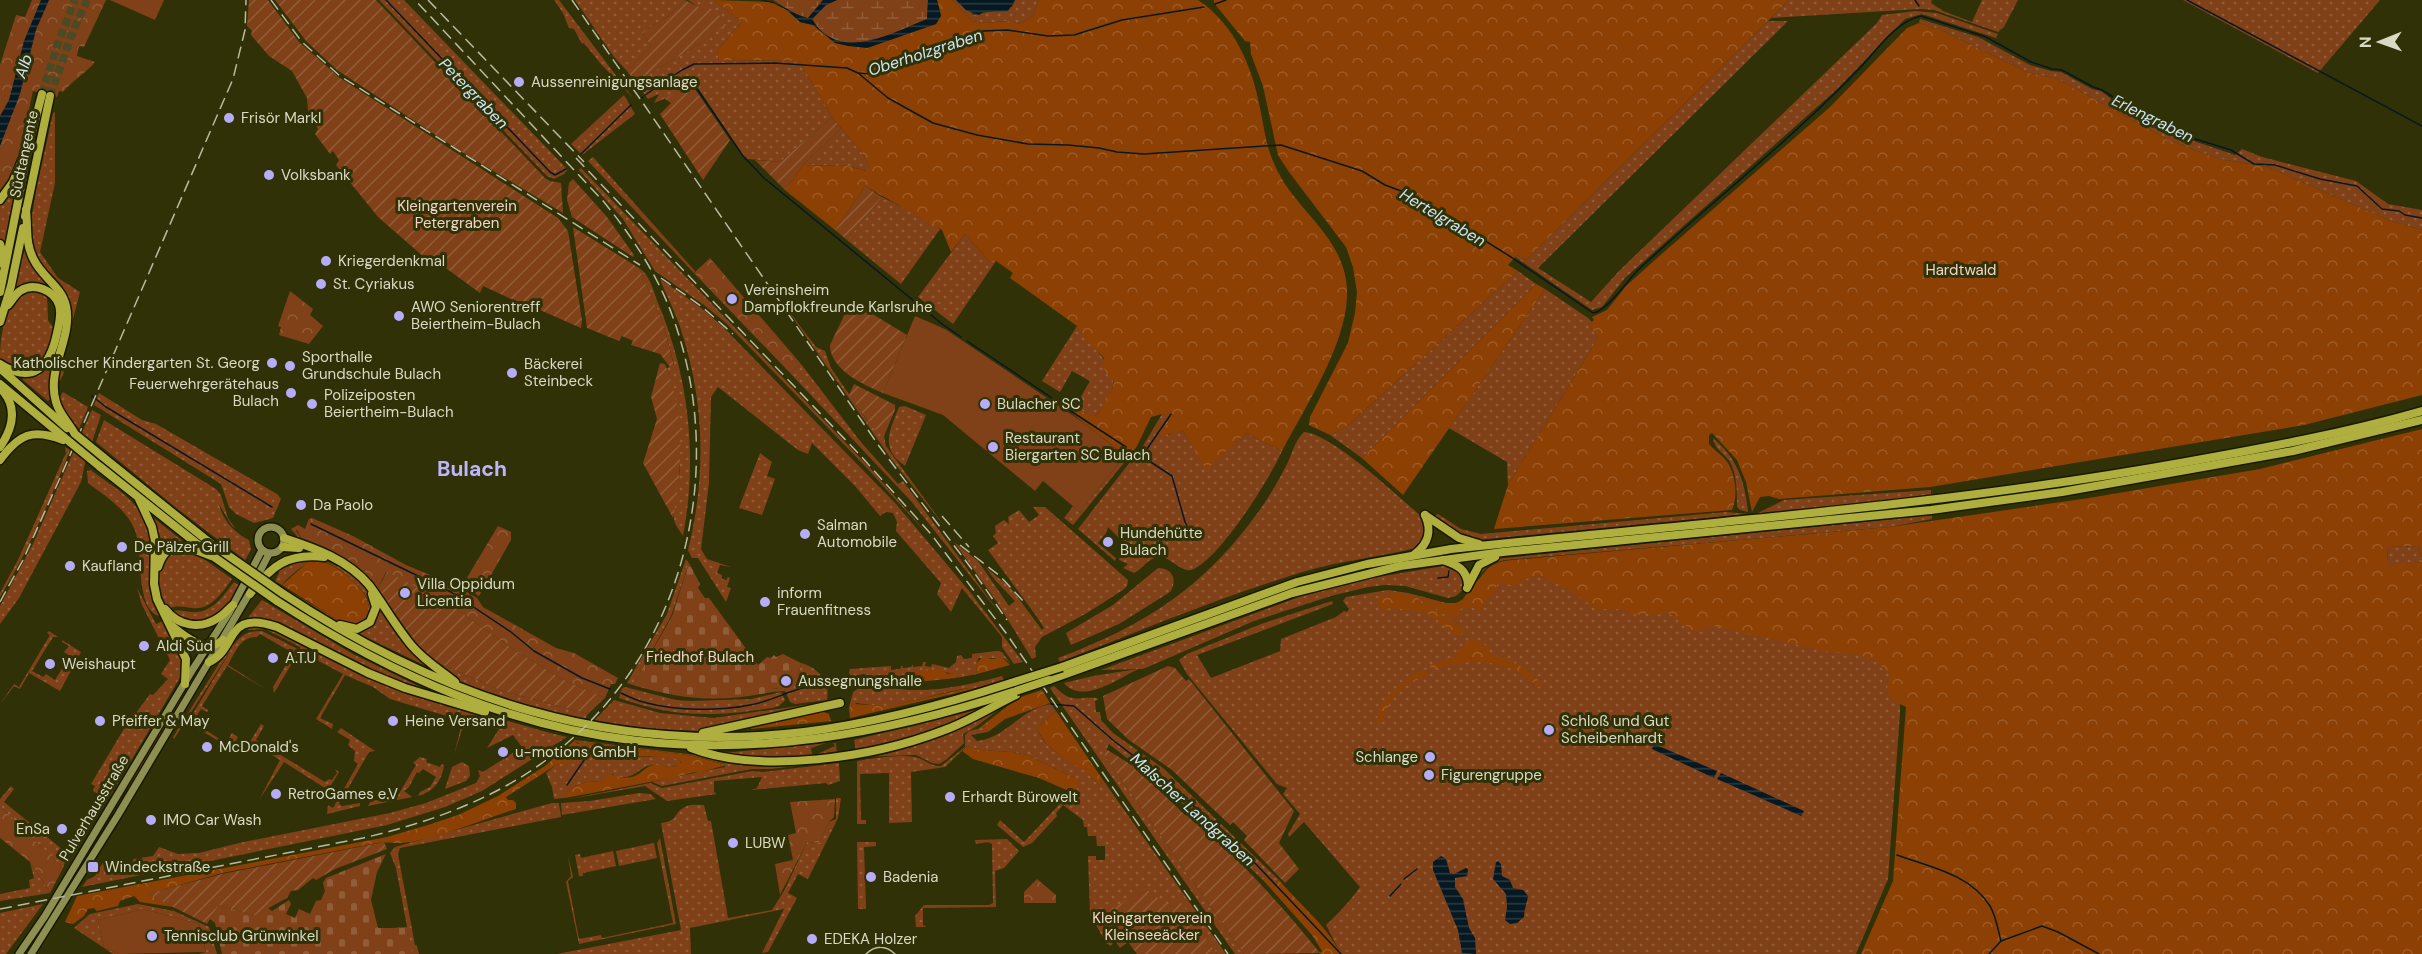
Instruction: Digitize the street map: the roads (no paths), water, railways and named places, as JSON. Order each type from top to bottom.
[{"type":"highway","name":"Südtangente","points":[[0,322],[26,210],[46,95],[28,150],[1,289]]},
{"type":"highway","points":[[0,200],[9,188],[28,150]]},
{"type":"highway","points":[[0,367],[16,374],[30,374],[36,371],[50,356],[67,320],[65,303],[58,290],[36,264],[30,253],[26,210]]},
{"type":"highway","points":[[0,244],[3,254],[1,289]]},
{"type":"highway","points":[[4,310],[21,290],[33,287],[41,288],[52,294],[59,305],[61,331],[54,391],[57,405],[75,434]]},
{"type":"highway","points":[[0,367],[214,557],[279,597],[323,618],[346,627],[357,628],[370,622],[376,607],[372,595],[359,579],[341,565],[284,543]]},
{"type":"highway","points":[[0,385],[139,499],[336,638],[392,668],[459,698],[522,719]]},
{"type":"highway","points":[[0,385],[10,402],[13,415],[10,429],[0,447]]},
{"type":"highway","points":[[685,746],[703,753],[754,759],[805,759],[855,754],[916,740],[943,731],[1015,689],[1062,667],[1297,582],[1367,564],[1484,546],[1828,512],[2061,483],[2290,442],[2422,411]]},
{"type":"highway","points":[[209,662],[217,658],[231,636],[240,627],[250,623],[263,623],[277,627],[356,668],[405,688],[497,716],[522,719],[603,737],[685,746],[739,746],[856,728],[914,711],[1049,680],[1293,593],[1368,573],[1440,559],[1794,525],[2062,492],[2294,451],[2422,420]]},
{"type":"highway","points":[[0,460],[15,443],[32,434],[46,434],[71,443]]},
{"type":"highway","points":[[139,499],[154,533],[155,592],[185,655],[185,684]]},
{"type":"highway","points":[[1414,555],[1428,540],[1429,529],[1425,515],[1459,538],[1484,546]]},
{"type":"highway","points":[[284,543],[326,554],[352,569],[367,584],[417,651],[462,688]]},
{"type":"highway","points":[[205,547],[181,546],[171,549],[163,556],[158,567],[157,584],[165,609],[176,620],[193,625],[217,619],[233,605]]},
{"type":"highway","points":[[1440,559],[1462,568],[1467,575],[1467,588],[1479,565],[1503,552]]},
{"type":"highway","points":[[250,594],[271,569],[287,560],[302,556],[324,557]]},
{"type":"highway","points":[[323,618],[396,660],[495,702],[555,718],[632,732],[686,736],[828,733]]},
{"type":"highway","points":[[169,624],[192,640],[210,646],[223,640]]},
{"type":"highway","points":[[686,736],[840,702]]},
{"type":"main road","points":[[276,528],[282,533],[284,543],[278,552],[266,552],[258,540],[264,529],[276,528]]},
{"type":"main road","name":"Pulverhausstraße","points":[[31,954],[55,919],[250,594],[266,552]]},
{"type":"main road","name":"Pulverhausstraße","points":[[19,954],[45,916],[266,552]]},
{"type":"water","name":"Alb","points":[[41,0],[49,0],[36,30],[20,94],[0,146],[0,116],[9,100],[24,41]]},
{"type":"water","points":[[760,0],[773,2],[808,18],[823,0],[837,0],[826,5],[812,19],[823,32],[836,40],[851,42],[882,37],[927,19],[928,0],[937,0],[941,16],[936,24],[867,48],[835,43],[813,25],[800,22],[787,10],[776,4]]},
{"type":"water","points":[[956,0],[1015,0],[1008,11],[983,12],[979,15],[966,10]]},
{"type":"water","points":[[1654,744],[1717,771],[1714,778],[1652,749]]},
{"type":"water","points":[[1721,773],[1804,811],[1801,816],[1717,779]]},
{"type":"water","points":[[1441,856],[1446,859],[1450,873],[1454,874],[1468,869],[1467,876],[1455,878],[1455,887],[1463,899],[1469,928],[1475,938],[1476,954],[1462,953],[1458,930],[1433,870],[1433,862]]},
{"type":"water","points":[[1498,861],[1501,864],[1502,876],[1510,880],[1513,888],[1523,890],[1528,896],[1524,917],[1517,923],[1510,924],[1505,920],[1506,894],[1493,879]]},
{"type":"waterway","name":"Petergraben","points":[[386,0],[550,172],[555,175],[566,169]]},
{"type":"waterway","name":"Oberholzgraben","points":[[1215,4],[1226,0]]},
{"type":"waterway","points":[[1915,0],[1919,6]]},
{"type":"waterway","points":[[2187,0],[2422,126]]},
{"type":"waterway","name":"Oberholzgraben","points":[[859,73],[870,74],[983,31],[1007,30],[1048,36],[1074,35],[1122,20],[1204,7]]},
{"type":"waterway","name":"Hertelgraben","points":[[645,95],[694,64],[775,63],[847,68],[858,73],[888,98],[933,123],[977,135],[1028,144],[1068,145],[1144,154],[1281,145],[1362,171],[1385,185],[1412,195],[1511,257],[1593,313],[1604,307],[1638,270],[1806,121],[1895,30],[1921,16],[1986,37],[2031,62],[2062,70],[2155,120],[2157,124],[2170,127],[2182,135],[2231,150],[2254,164],[2275,165],[2320,179],[2357,186],[2382,209],[2422,218]]},
{"type":"waterway","points":[[691,80],[743,156],[764,178],[942,324],[961,337]]},
{"type":"waterway","points":[[581,154],[631,105]]},
{"type":"waterway","points":[[967,341],[1055,400]]},
{"type":"waterway","name":"Malscher Landgraben","points":[[92,396],[106,407],[272,507]]},
{"type":"waterway","points":[[1063,406],[1126,447]]},
{"type":"waterway","points":[[1147,449],[1171,414]]},
{"type":"waterway","points":[[1140,455],[1172,476],[1185,522],[1192,536]]},
{"type":"waterway","name":"Malscher Landgraben","points":[[311,524],[451,592],[511,632],[534,651],[582,678],[610,689]]},
{"type":"waterway","points":[[1438,578],[1448,577],[1449,571]]},
{"type":"waterway","name":"Malscher Landgraben","points":[[813,685],[821,683]]},
{"type":"waterway","name":"Malscher Landgraben","points":[[621,693],[659,706],[712,709],[759,703],[802,688],[821,685]]},
{"type":"waterway","name":"Malscher Landgraben","points":[[1051,704],[1074,706],[1114,741],[1168,782],[1253,861],[1341,954]]},
{"type":"waterway","points":[[567,785],[589,753]]},
{"type":"waterway","points":[[1897,855],[1936,868],[1972,886],[1990,906],[2001,941]]},
{"type":"waterway","points":[[1404,879],[1417,869]]},
{"type":"waterway","points":[[1390,896],[1401,884]]},
{"type":"waterway","points":[[1989,954],[2001,941],[2042,926],[2099,954]]},
{"type":"tunnel","points":[[42,94],[75,0]]},
{"type":"tunnel","points":[[50,96],[73,31],[87,0]]},
{"type":"tram line","points":[[866,954],[881,947],[895,954]]},
{"type":"railway","points":[[0,602],[23,560],[60,478],[233,79],[245,30],[246,0]]},
{"type":"railway","points":[[271,0],[302,42],[340,76],[640,265]]},
{"type":"railway","points":[[0,909],[363,838],[444,814],[496,791],[544,762],[566,744],[609,700],[644,651],[670,597],[687,539],[696,480],[695,419],[686,360],[667,302],[639,250],[604,202],[415,0]]},
{"type":"railway","points":[[428,0],[584,162]]},
{"type":"railway","points":[[572,0],[879,446],[971,568],[1007,620]]},
{"type":"railway","points":[[576,158],[859,454],[931,534],[1006,633],[1228,954]]},
{"type":"railway","points":[[661,278],[701,306],[733,334]]},
{"type":"railway","points":[[942,516],[969,547]]},
{"type":"railway","points":[[960,545],[1000,576],[1023,601]]},
{"type":"place","name":"Aussenreinigungsanlage","points":[[519,82]]},
{"type":"place","name":"Frisör Markl","points":[[229,118]]},
{"type":"place","name":"Volksbank","points":[[269,175]]},
{"type":"place","name":"Kriegerdenkmal","points":[[326,261]]},
{"type":"place","name":"St. Cyriakus","points":[[321,284]]},
{"type":"place","name":"Vereinsheim Dampflokfreunde Karlsruhe","points":[[732,299]]},
{"type":"place","name":"AWO Seniorentreff Beiertheim-Bulach","points":[[399,316]]},
{"type":"place","name":"Katholischer Kindergarten St. Georg","points":[[272,363]]},
{"type":"place","name":"Sporthalle Grundschule Bulach","points":[[290,366]]},
{"type":"place","name":"Bäckerei Steinbeck","points":[[512,373]]},
{"type":"place","name":"Feuerwehrgerätehaus Bulach","points":[[291,393]]},
{"type":"place","name":"Polizeiposten Beiertheim-Bulach","points":[[312,404]]},
{"type":"place","name":"Bulacher SC","points":[[985,404]]},
{"type":"place","name":"Restaurant Biergarten SC Bulach","points":[[993,447]]},
{"type":"place","name":"Da Paolo","points":[[301,505]]},
{"type":"place","name":"Salman Automobile","points":[[805,534]]},
{"type":"place","name":"Hundehütte Bulach","points":[[1108,542]]},
{"type":"place","name":"De Pälzer Grill","points":[[122,547]]},
{"type":"place","name":"Kaufland","points":[[70,566]]},
{"type":"place","name":"Villa Oppidum Licentia","points":[[405,593]]},
{"type":"place","name":"inform Frauenfitness","points":[[765,602]]},
{"type":"place","name":"Aldi Süd","points":[[144,646]]},
{"type":"place","name":"A.T.U","points":[[273,658]]},
{"type":"place","name":"Weishaupt","points":[[50,664]]},
{"type":"place","name":"Aussegnungshalle","points":[[786,681]]},
{"type":"place","name":"Pfeiffer & May","points":[[100,721]]},
{"type":"place","name":"Heine Versand","points":[[393,721]]},
{"type":"place","name":"Schloß und Gut Scheibenhardt","points":[[1549,730]]},
{"type":"place","name":"McDonald's","points":[[207,747]]},
{"type":"place","name":"u-motions GmbH","points":[[503,752]]},
{"type":"place","name":"Schlange","points":[[1430,757]]},
{"type":"place","name":"Figurengruppe","points":[[1429,775]]},
{"type":"place","name":"RetroGames e.V","points":[[276,794]]},
{"type":"place","name":"Erhardt Bürowelt","points":[[950,797]]},
{"type":"place","name":"IMO Car Wash","points":[[151,820]]},
{"type":"place","name":"EnSa","points":[[62,829]]},
{"type":"place","name":"LUBW","points":[[733,843]]},
{"type":"place","name":"Windeckstraße","points":[[93,867]]},
{"type":"place","name":"Badenia","points":[[871,877]]},
{"type":"place","name":"Tennisclub Grünwinkel","points":[[152,936]]},
{"type":"place","name":"EDEKA Holzer","points":[[812,939]]},
{"type":"district","name":"Bulach","points":[[472,469]]},
{"type":"water label","name":"Erlengraben","points":[[2153,118]]},
{"type":"park label","name":"Kleingartenverein Petergraben","points":[[457,214]]},
{"type":"park label","name":"Hardtwald","points":[[1961,270]]},
{"type":"park label","name":"Friedhof Bulach","points":[[700,657]]},
{"type":"park label","name":"Kleingartenverein Kleinseeäcker","points":[[1152,926]]}]
